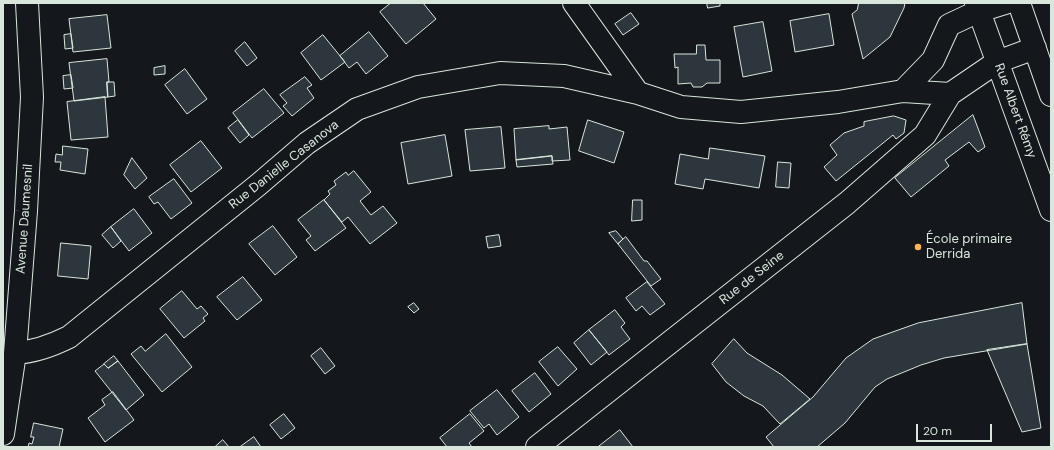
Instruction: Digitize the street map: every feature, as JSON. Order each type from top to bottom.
[{"type":"street","name":"Avenue Daumesnil","points":[[3,434],[15,353],[32,97],[27,3]]},
{"type":"street","points":[[574,3],[638,93]]},
{"type":"street","points":[[903,91],[933,60],[949,25],[977,7],[1005,3]]},
{"type":"street","points":[[1019,3],[1051,95]]},
{"type":"street","name":"Rue Albert Rémy","points":[[977,7],[1051,210]]},
{"type":"street","points":[[950,94],[997,62],[1035,48]]},
{"type":"street","name":"Rue Danielle Casanova","points":[[15,353],[29,353],[47,348],[69,337],[258,185],[307,143],[358,108],[418,87],[500,73],[564,76],[638,93],[681,107],[741,112],[838,102],[903,91],[950,94]]},
{"type":"street","name":"Rue de Seine","points":[[537,447],[847,203],[925,135],[950,94]]},
{"type":"building","points":[[391,3],[423,3],[436,19],[406,44],[380,12]]},
{"type":"building","points":[[707,3],[720,3],[720,6],[708,8]]},
{"type":"building","points":[[859,3],[905,3],[890,37],[863,59],[852,14],[857,10]]},
{"type":"building","points":[[631,13],[639,24],[623,35],[615,24]]},
{"type":"building","points":[[829,14],[834,45],[795,52],[790,21]]},
{"type":"building","points":[[107,15],[111,48],[73,52],[69,19]]},
{"type":"building","points":[[763,22],[772,71],[743,77],[734,27]]},
{"type":"building","points":[[369,32],[388,56],[366,74],[357,62],[349,68],[340,56]]},
{"type":"building","points":[[71,34],[73,48],[65,49],[64,35]]},
{"type":"building","points":[[323,35],[345,62],[321,80],[301,53]]},
{"type":"building","points":[[245,42],[257,58],[247,66],[235,51]]},
{"type":"building","points":[[697,45],[705,45],[706,60],[720,60],[720,83],[707,83],[702,87],[693,87],[691,83],[678,84],[678,67],[675,68],[674,54],[696,54]]},
{"type":"building","points":[[107,59],[109,82],[107,82],[108,97],[74,101],[69,63]]},
{"type":"building","points":[[165,66],[165,74],[154,75],[154,68]]},
{"type":"building","points":[[185,69],[207,99],[187,114],[165,85]]},
{"type":"building","points":[[71,75],[73,88],[64,89],[63,76]]},
{"type":"building","points":[[305,77],[312,85],[307,88],[314,98],[292,116],[283,106],[287,103],[280,95]]},
{"type":"building","points":[[107,82],[114,82],[115,96],[108,97]]},
{"type":"building","points":[[264,89],[284,113],[252,138],[233,113]]},
{"type":"building","points":[[105,97],[108,137],[71,140],[67,102]]},
{"type":"building","points":[[973,115],[985,147],[978,152],[969,142],[945,160],[949,166],[911,197],[895,178]]},
{"type":"building","points":[[894,116],[906,120],[904,133],[896,139],[893,135],[836,181],[824,167],[837,155],[830,145],[844,133],[864,126],[864,122]]},
{"type":"building","points":[[238,120],[249,135],[240,143],[228,128]]},
{"type":"building","points":[[588,120],[624,132],[614,163],[579,151]]},
{"type":"building","points":[[549,126],[549,129],[567,127],[570,160],[552,161],[552,156],[516,160],[514,129]]},
{"type":"building","points":[[501,127],[505,168],[470,171],[465,130]]},
{"type":"building","points":[[445,135],[452,176],[408,184],[401,143]]},
{"type":"building","points":[[201,141],[222,168],[191,192],[170,165]]},
{"type":"building","points":[[63,146],[88,149],[85,174],[60,170],[61,162],[55,162],[56,154],[62,155]]},
{"type":"building","points":[[710,148],[765,156],[759,188],[705,179],[703,189],[675,184],[680,154],[708,159]]},
{"type":"building","points":[[552,156],[553,164],[517,167],[516,160]]},
{"type":"building","points":[[132,158],[147,178],[135,189],[124,175]]},
{"type":"building","points":[[778,162],[791,163],[789,188],[776,187]]},
{"type":"building","points":[[354,171],[371,192],[360,201],[371,215],[383,206],[397,223],[370,244],[348,217],[342,222],[324,200],[330,194],[328,191],[336,185],[334,181],[346,172],[348,175]]},
{"type":"building","points":[[174,179],[192,203],[171,219],[158,202],[154,204],[149,197]]},
{"type":"building","points":[[324,200],[346,228],[315,251],[306,240],[311,236],[298,220]]},
{"type":"building","points":[[633,200],[642,200],[642,220],[632,221]]},
{"type":"building","points":[[134,209],[152,233],[129,251],[111,227]]},
{"type":"building","points":[[273,226],[297,257],[275,275],[249,244]]},
{"type":"building","points":[[111,227],[121,241],[113,248],[102,235]]},
{"type":"building","points":[[616,231],[623,239],[618,244],[609,233]]},
{"type":"building","points":[[499,235],[501,246],[488,248],[486,237]]},
{"type":"building","points":[[626,237],[644,261],[647,261],[661,279],[651,286],[618,244]]},
{"type":"building","points":[[61,243],[91,246],[88,279],[58,276]]},
{"type":"building","points":[[243,277],[262,300],[237,320],[217,297]]},
{"type":"building","points":[[647,282],[665,304],[650,315],[642,306],[636,311],[626,298]]},
{"type":"building","points":[[182,291],[197,309],[201,306],[208,314],[203,318],[205,321],[184,338],[160,309]]},
{"type":"building","points":[[414,303],[419,309],[414,313],[408,307]]},
{"type":"building","points":[[1022,303],[1027,344],[944,358],[921,365],[887,379],[875,387],[845,423],[817,447],[774,447],[766,437],[813,397],[846,358],[873,339],[918,323]]},
{"type":"building","points":[[615,310],[625,323],[621,327],[630,339],[609,355],[589,330]]},
{"type":"building","points":[[589,330],[607,352],[591,365],[574,343]]},
{"type":"building","points":[[166,334],[192,367],[162,392],[131,354],[141,346],[145,351]]},
{"type":"building","points":[[734,339],[747,353],[782,375],[810,399],[780,424],[763,406],[744,396],[726,382],[712,364]]},
{"type":"building","points":[[1027,344],[1041,428],[1022,432],[987,350]]},
{"type":"building","points":[[558,347],[577,369],[558,386],[539,362]]},
{"type":"building","points":[[321,348],[335,366],[325,374],[311,356]]},
{"type":"building","points":[[114,356],[118,361],[108,368],[104,364]]},
{"type":"building","points":[[118,361],[144,395],[126,410],[95,371],[104,364],[108,368]]},
{"type":"building","points":[[535,373],[551,394],[529,412],[512,391]]},
{"type":"building","points":[[497,390],[519,417],[497,435],[489,424],[484,428],[470,411]]},
{"type":"building","points":[[113,392],[134,420],[105,442],[88,418],[105,405],[102,400]]},
{"type":"building","points":[[284,414],[295,428],[281,439],[270,425]]},
{"type":"building","points":[[470,414],[484,431],[469,443],[472,447],[447,447],[440,438]]},
{"type":"building","points":[[34,423],[63,429],[59,447],[28,447],[29,443],[32,444],[34,437],[31,437]]},
{"type":"building","points":[[620,430],[633,447],[598,447]]},
{"type":"building","points":[[254,437],[261,447],[240,447]]},
{"type":"building","points":[[223,440],[229,447],[215,447]]},
{"type":"place","name":"École primaire Derrida","points":[[918,247]]}]
